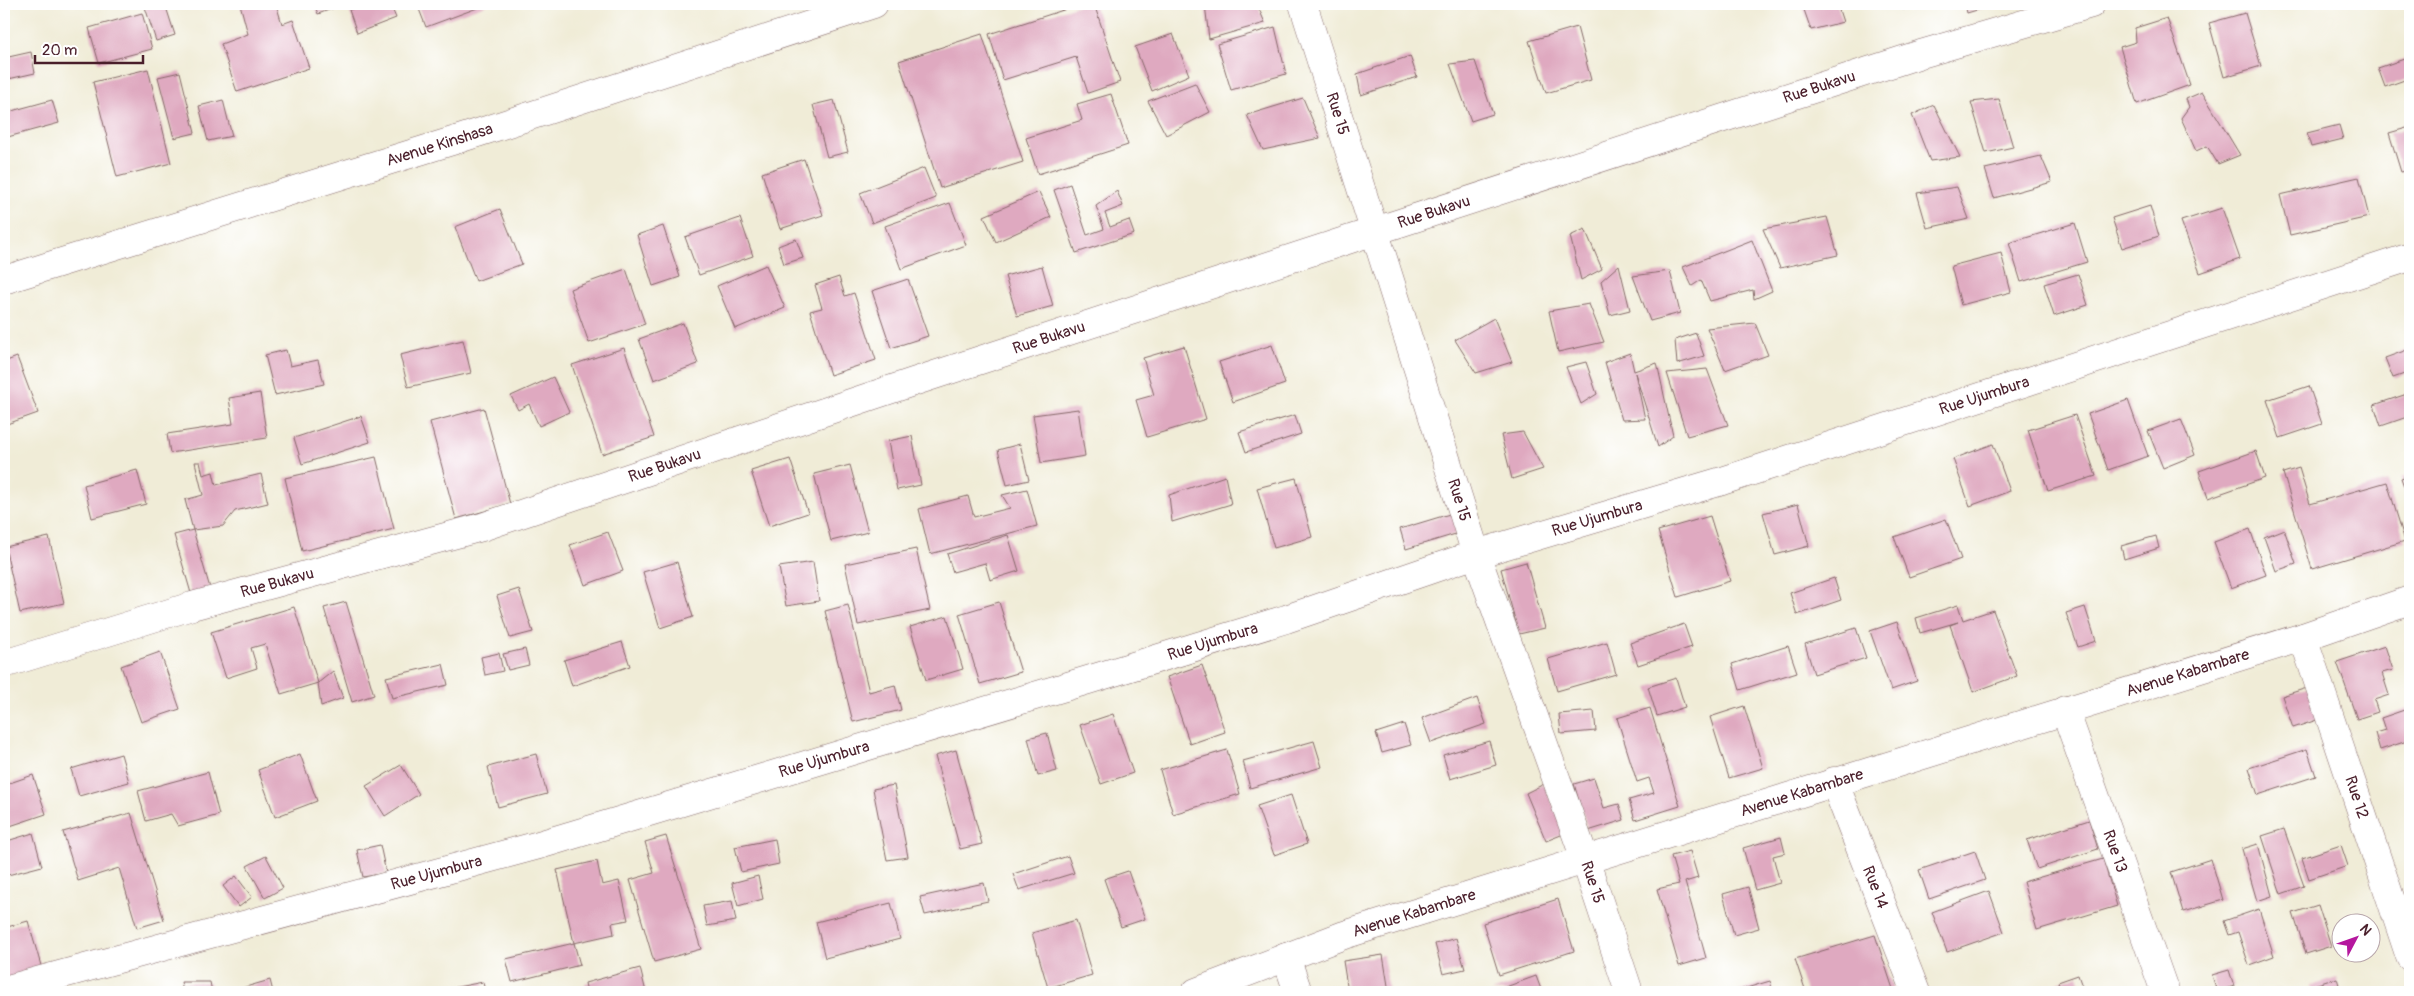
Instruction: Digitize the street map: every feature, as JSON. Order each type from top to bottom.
[{"type":"street","name":"Avenue Kinshasa","points":[[4,280],[462,138],[874,4]]},
{"type":"street","name":"Rue 15","points":[[1303,4],[1476,554],[1586,862],[1629,992]]},
{"type":"street","name":"Rue Bukavu","points":[[4,664],[192,606],[482,528],[913,382],[1375,230],[1921,54],[2091,4]]},
{"type":"street","name":"Rue Ujumbura","points":[[4,990],[540,845],[1267,625],[1476,554],[1722,481],[2410,257]]},
{"type":"street","name":"Avenue Kabambare","points":[[1196,992],[1344,935],[1586,862],[1834,781],[2303,637],[2410,600]]},
{"type":"street","name":"Rue 12","points":[[2303,637],[2410,957]]},
{"type":"street","name":"Rue 13","points":[[2065,710],[2165,992]]},
{"type":"street","name":"Rue 14","points":[[1834,781],[1916,992]]},
{"type":"street","points":[[1286,957],[1298,992]]},
{"type":"building","points":[[144,4],[165,4],[175,35],[156,41]]},
{"type":"building","points":[[240,4],[276,4],[282,24],[293,20],[309,68],[237,92],[221,44],[248,34]]},
{"type":"building","points":[[314,4],[345,4],[318,14]]},
{"type":"building","points":[[367,4],[390,4],[396,18],[357,33],[349,10]]},
{"type":"building","points":[[417,4],[488,4],[426,27]]},
{"type":"building","points":[[769,4],[782,4],[770,8]]},
{"type":"building","points":[[1082,4],[1094,4],[1120,82],[1088,93],[1076,57],[1003,80],[989,34]]},
{"type":"building","points":[[1205,4],[1257,4],[1265,23],[1209,39]]},
{"type":"building","points":[[1802,4],[1837,4],[1843,22],[1811,30]]},
{"type":"building","points":[[1900,4],[1913,4],[1903,10]]},
{"type":"building","points":[[1965,4],[1997,4],[1967,13]]},
{"type":"building","points":[[142,13],[152,49],[99,63],[89,28]]},
{"type":"building","points":[[2245,13],[2261,66],[2224,77],[2209,23]]},
{"type":"building","points":[[2167,18],[2190,85],[2137,104],[2120,47],[2136,42],[2135,28]]},
{"type":"building","points":[[1275,27],[1286,74],[1231,90],[1217,44]]},
{"type":"building","points":[[1577,27],[1591,80],[1546,93],[1529,41]]},
{"type":"building","points":[[982,34],[1023,162],[940,188],[899,61]]},
{"type":"building","points":[[1173,34],[1189,75],[1152,91],[1135,47]]},
{"type":"building","points":[[31,52],[35,73],[4,80],[4,58]]},
{"type":"building","points":[[1410,56],[1417,77],[1361,95],[1357,74]]},
{"type":"building","points":[[2410,57],[2410,78],[2385,87],[2378,68]]},
{"type":"building","points":[[1475,61],[1493,114],[1471,121],[1450,64]]},
{"type":"building","points":[[148,69],[171,163],[117,177],[93,82]]},
{"type":"building","points":[[180,72],[195,133],[174,138],[158,77]]},
{"type":"building","points":[[1195,83],[1210,112],[1166,135],[1148,101]]},
{"type":"building","points":[[2202,92],[2240,155],[2218,164],[2207,146],[2196,151],[2181,118],[2189,107],[2186,99]]},
{"type":"building","points":[[1111,94],[1128,145],[1038,174],[1026,138],[1082,120],[1077,104]]},
{"type":"building","points":[[1303,98],[1320,138],[1263,150],[1247,115]]},
{"type":"building","points":[[1999,99],[2013,147],[1986,153],[1971,102]]},
{"type":"building","points":[[52,100],[59,123],[4,138],[4,113]]},
{"type":"building","points":[[223,100],[232,136],[208,141],[199,106]]},
{"type":"building","points":[[834,100],[848,152],[827,157],[813,105]]},
{"type":"building","points":[[1934,105],[1960,157],[1930,161],[1912,115]]},
{"type":"building","points":[[2339,125],[2343,139],[2311,147],[2307,133]]},
{"type":"building","points":[[2410,127],[2410,170],[2401,172],[2389,133]]},
{"type":"building","points":[[2041,156],[2052,182],[1994,198],[1985,169]]},
{"type":"building","points":[[804,159],[823,215],[780,229],[762,173]]},
{"type":"building","points":[[924,168],[936,198],[872,223],[860,193]]},
{"type":"building","points":[[2359,177],[2369,217],[2290,235],[2280,195]]},
{"type":"building","points":[[1070,184],[1087,235],[1104,229],[1096,206],[1117,191],[1123,206],[1105,213],[1110,227],[1129,220],[1134,234],[1076,253],[1054,190]]},
{"type":"building","points":[[1957,187],[1969,219],[1927,228],[1917,193]]},
{"type":"building","points":[[1039,192],[1051,217],[996,242],[984,216]]},
{"type":"building","points":[[950,203],[966,245],[901,269],[885,226]]},
{"type":"building","points":[[2150,206],[2159,236],[2122,248],[2112,218]]},
{"type":"building","points":[[2222,208],[2240,259],[2200,273],[2181,221]]},
{"type":"building","points":[[500,209],[522,264],[476,281],[455,227]]},
{"type":"building","points":[[1827,217],[1838,255],[1780,268],[1763,229]]},
{"type":"building","points":[[740,218],[753,256],[699,275],[685,237]]},
{"type":"building","points":[[2075,223],[2087,262],[2021,282],[2009,243]]},
{"type":"building","points":[[663,226],[680,277],[653,286],[637,235]]},
{"type":"building","points":[[1585,229],[1602,269],[1581,280],[1570,236]]},
{"type":"building","points":[[796,239],[803,258],[784,264],[778,246]]},
{"type":"building","points":[[1752,240],[1772,291],[1754,299],[1753,290],[1710,301],[1701,280],[1692,286],[1683,267]]},
{"type":"building","points":[[2001,253],[2011,292],[1961,305],[1951,266]]},
{"type":"building","points":[[766,265],[785,308],[735,329],[717,286]]},
{"type":"building","points":[[1619,265],[1630,310],[1610,315],[1601,281]]},
{"type":"building","points":[[1042,266],[1053,306],[1017,316],[1005,276]]},
{"type":"building","points":[[626,269],[645,324],[589,343],[570,289]]},
{"type":"building","points":[[1670,271],[1680,313],[1650,321],[1633,276]]},
{"type":"building","points":[[2078,274],[2088,305],[2054,316],[2044,284]]},
{"type":"building","points":[[839,277],[845,296],[854,293],[876,360],[830,375],[810,311],[822,308],[815,285]]},
{"type":"building","points":[[908,279],[928,336],[891,348],[872,291]]},
{"type":"building","points":[[1589,304],[1604,342],[1558,352],[1549,311]]},
{"type":"building","points":[[1494,318],[1512,362],[1476,373],[1455,340]]},
{"type":"building","points":[[683,323],[698,364],[654,380],[639,339]]},
{"type":"building","points":[[1755,323],[1768,355],[1725,370],[1707,328]]},
{"type":"building","points":[[1696,333],[1704,356],[1677,364],[1675,340]]},
{"type":"building","points":[[463,340],[471,373],[408,387],[400,355]]},
{"type":"building","points":[[1272,345],[1285,384],[1233,402],[1219,362]]},
{"type":"building","points":[[1184,346],[1206,419],[1147,437],[1136,400],[1154,395],[1143,358]]},
{"type":"building","points":[[624,348],[654,437],[602,454],[572,365]]},
{"type":"building","points":[[286,350],[290,366],[318,360],[324,384],[275,395],[265,355]]},
{"type":"building","points":[[2407,350],[2410,358],[2410,372],[2393,378],[2385,358]]},
{"type":"building","points":[[1630,353],[1634,371],[1657,363],[1673,436],[1658,447],[1635,373],[1645,419],[1622,420],[1605,362]]},
{"type":"building","points":[[17,357],[38,413],[4,425],[4,362]]},
{"type":"building","points":[[1586,362],[1597,394],[1581,404],[1566,367]]},
{"type":"building","points":[[1707,369],[1728,425],[1687,436],[1667,373]]},
{"type":"building","points":[[553,377],[569,412],[539,426],[529,404],[518,410],[511,396]]},
{"type":"building","points":[[2309,386],[2322,424],[2280,438],[2267,400]]},
{"type":"building","points":[[260,393],[267,438],[170,453],[167,434],[233,424],[229,398]]},
{"type":"building","points":[[2410,393],[2410,416],[2381,426],[2374,405]]},
{"type":"building","points":[[2128,400],[2148,456],[2108,470],[2088,414]]},
{"type":"building","points":[[484,408],[510,504],[456,519],[430,422]]},
{"type":"building","points":[[1078,409],[1085,456],[1041,463],[1033,415]]},
{"type":"building","points":[[1295,415],[1301,434],[1246,452],[1239,432]]},
{"type":"building","points":[[2075,415],[2096,476],[2048,491],[2028,430]]},
{"type":"building","points":[[361,416],[370,442],[302,464],[294,438]]},
{"type":"building","points":[[2181,419],[2195,455],[2163,468],[2148,431]]},
{"type":"building","points":[[1523,432],[1543,469],[1512,479],[1501,435]]},
{"type":"building","points":[[912,436],[921,485],[897,490],[888,441]]},
{"type":"building","points":[[1020,444],[1029,480],[1007,485],[998,450]]},
{"type":"building","points":[[1993,444],[2010,491],[1970,506],[1953,459]]},
{"type":"building","points":[[2256,451],[2265,478],[2208,498],[2199,471]]},
{"type":"building","points":[[376,457],[394,529],[302,551],[285,478]]},
{"type":"building","points":[[790,459],[808,513],[769,526],[751,471]]},
{"type":"building","points":[[195,462],[200,462],[203,475],[213,472],[216,485],[261,474],[268,503],[235,511],[223,526],[193,530],[185,500],[203,495]]},
{"type":"building","points":[[850,465],[868,532],[831,541],[814,474]]},
{"type":"building","points":[[2299,468],[2310,504],[2387,482],[2405,541],[2312,569],[2283,473]]},
{"type":"building","points":[[137,470],[146,504],[92,518],[84,485]]},
{"type":"building","points":[[2410,475],[2410,503],[2401,478]]},
{"type":"building","points":[[1225,476],[1231,504],[1172,522],[1169,495]]},
{"type":"building","points":[[1296,478],[1312,537],[1274,548],[1257,488]]},
{"type":"building","points":[[1027,489],[1037,526],[930,554],[919,509],[968,496],[974,517],[1010,508],[1002,495]]},
{"type":"building","points":[[1798,504],[1809,546],[1775,555],[1763,513]]},
{"type":"building","points":[[1453,513],[1459,533],[1406,549],[1400,529]]},
{"type":"building","points":[[1710,516],[1730,581],[1678,597],[1658,531]]},
{"type":"building","points":[[1946,519],[1961,559],[1909,577],[1894,537]]},
{"type":"building","points":[[2250,529],[2266,575],[2231,588],[2214,542]]},
{"type":"building","points":[[2284,529],[2296,564],[2276,571],[2264,537]]},
{"type":"building","points":[[193,530],[212,595],[193,600],[174,535]]},
{"type":"building","points":[[608,532],[623,571],[585,585],[570,545]]},
{"type":"building","points":[[1008,535],[1019,571],[990,580],[985,563],[953,572],[947,554]]},
{"type":"building","points":[[2156,536],[2159,548],[2124,559],[2121,546]]},
{"type":"building","points":[[49,537],[64,603],[20,613],[5,547]]},
{"type":"building","points":[[916,549],[930,610],[858,625],[845,564]]},
{"type":"building","points":[[677,562],[693,617],[660,628],[643,572]]},
{"type":"building","points":[[813,562],[819,601],[786,606],[779,567]]},
{"type":"building","points":[[1526,562],[1545,628],[1519,634],[1501,569]]},
{"type":"building","points":[[1834,578],[1841,600],[1797,615],[1790,593]]},
{"type":"building","points":[[519,589],[533,632],[510,638],[497,596]]},
{"type":"building","points":[[346,602],[374,695],[352,702],[324,608]]},
{"type":"building","points":[[999,602],[1021,672],[980,684],[959,614]]},
{"type":"building","points":[[848,605],[869,692],[895,685],[901,710],[853,722],[825,611]]},
{"type":"building","points":[[1958,605],[1963,620],[1993,610],[2017,676],[1973,692],[1950,625],[1958,622],[1920,633],[1916,618]]},
{"type":"building","points":[[294,607],[318,683],[281,694],[265,644],[251,648],[257,668],[226,678],[211,632]]},
{"type":"building","points":[[2085,607],[2096,641],[2078,647],[2066,613]]},
{"type":"building","points":[[947,616],[963,669],[926,680],[910,627]]},
{"type":"building","points":[[1897,622],[1917,681],[1891,690],[1870,631]]},
{"type":"building","points":[[1684,624],[1692,647],[1638,665],[1630,643]]},
{"type":"building","points":[[1856,628],[1866,658],[1814,674],[1805,644]]},
{"type":"building","points":[[622,642],[630,666],[572,686],[564,660]]},
{"type":"building","points":[[1607,642],[1616,674],[1557,691],[1548,659]]},
{"type":"building","points":[[1788,646],[1797,672],[1740,690],[1732,664]]},
{"type":"building","points":[[2385,646],[2393,670],[2382,673],[2389,695],[2374,700],[2378,712],[2357,719],[2337,662]]},
{"type":"building","points":[[525,649],[529,665],[508,670],[503,654]]},
{"type":"building","points":[[160,652],[180,709],[141,722],[121,666]]},
{"type":"building","points":[[499,653],[503,671],[485,675],[481,657]]},
{"type":"building","points":[[443,664],[448,685],[392,698],[386,677]]},
{"type":"building","points":[[1202,665],[1225,732],[1190,744],[1167,677]]},
{"type":"building","points":[[333,671],[343,698],[321,706],[318,683]]},
{"type":"building","points":[[1676,678],[1685,707],[1657,716],[1648,687]]},
{"type":"building","points":[[2310,687],[2320,719],[2293,728],[2282,696]]},
{"type":"building","points":[[1477,698],[1486,724],[1431,743],[1422,718]]},
{"type":"building","points":[[1744,706],[1763,768],[1729,778],[1710,717]]},
{"type":"building","points":[[1650,708],[1680,806],[1635,820],[1629,800],[1654,793],[1649,778],[1637,782],[1617,718]]},
{"type":"building","points":[[2410,708],[2410,740],[2380,750],[2375,733],[2385,730],[2381,718]]},
{"type":"building","points":[[1594,711],[1596,731],[1561,734],[1559,714]]},
{"type":"building","points":[[1113,714],[1133,773],[1101,784],[1080,725]]},
{"type":"building","points":[[1404,724],[1411,745],[1382,753],[1376,733]]},
{"type":"building","points":[[1047,733],[1057,771],[1038,776],[1028,738]]},
{"type":"building","points":[[1314,741],[1322,767],[1250,788],[1243,761]]},
{"type":"building","points":[[1489,741],[1496,765],[1450,779],[1443,755]]},
{"type":"building","points":[[2307,749],[2316,776],[2258,795],[2249,768]]},
{"type":"building","points":[[956,750],[982,844],[960,849],[935,756]]},
{"type":"building","points":[[1227,750],[1240,794],[1173,814],[1160,770]]},
{"type":"building","points":[[121,754],[129,782],[79,796],[71,769]]},
{"type":"building","points":[[300,754],[317,801],[275,817],[258,770]]},
{"type":"building","points":[[536,754],[547,794],[498,807],[488,767]]},
{"type":"building","points":[[401,765],[419,794],[385,816],[366,786]]},
{"type":"building","points":[[208,772],[219,815],[178,826],[171,814],[146,821],[138,791]]},
{"type":"building","points":[[33,775],[46,814],[4,828],[4,785]]},
{"type":"building","points":[[1594,778],[1604,808],[1619,804],[1624,820],[1588,831],[1574,784]]},
{"type":"building","points":[[1544,784],[1566,833],[1546,841],[1526,793]]},
{"type":"building","points":[[894,785],[908,857],[887,860],[873,789]]},
{"type":"building","points":[[1291,795],[1307,844],[1274,855],[1257,806]]},
{"type":"building","points":[[131,813],[164,920],[137,928],[119,868],[78,881],[63,832]]},
{"type":"building","points":[[2089,820],[2098,849],[2037,869],[2027,840]]},
{"type":"building","points":[[2284,829],[2304,886],[2281,894],[2262,836]]},
{"type":"building","points":[[33,833],[42,866],[4,876],[4,842]]},
{"type":"building","points":[[666,836],[701,949],[654,962],[630,880],[654,873],[645,842]]},
{"type":"building","points":[[1781,837],[1785,853],[1773,856],[1780,883],[1755,890],[1743,848]]},
{"type":"building","points":[[775,839],[779,864],[741,872],[735,847]]},
{"type":"building","points":[[2258,844],[2272,896],[2257,901],[2242,849]]},
{"type":"building","points":[[380,845],[386,873],[363,877],[357,850]]},
{"type":"building","points":[[2341,845],[2348,866],[2309,879],[2302,858]]},
{"type":"building","points":[[1690,851],[1698,878],[1685,882],[1706,958],[1679,966],[1657,889],[1679,884],[1671,856]]},
{"type":"building","points":[[1975,851],[1985,880],[1929,899],[1919,870]]},
{"type":"building","points":[[266,856],[283,888],[265,898],[247,866]]},
{"type":"building","points":[[1068,856],[1074,873],[1019,890],[1013,874]]},
{"type":"building","points":[[2103,859],[2117,906],[2037,930],[2023,882]]},
{"type":"building","points":[[2211,859],[2223,900],[2183,912],[2171,872]]},
{"type":"building","points":[[597,861],[602,885],[619,881],[628,920],[612,923],[614,934],[574,943],[557,870]]},
{"type":"building","points":[[1128,871],[1145,919],[1121,927],[1104,879]]},
{"type":"building","points":[[236,876],[252,897],[239,907],[223,886]]},
{"type":"building","points":[[758,876],[763,899],[738,906],[732,883]]},
{"type":"building","points":[[984,883],[988,901],[925,915],[920,897]]},
{"type":"building","points":[[1748,887],[1759,928],[1734,935],[1723,894]]},
{"type":"building","points":[[1989,891],[2004,932],[1947,952],[1932,912]]},
{"type":"building","points":[[1558,899],[1574,951],[1499,975],[1483,923]]},
{"type":"building","points":[[732,901],[736,921],[707,926],[703,906]]},
{"type":"building","points":[[891,903],[900,939],[825,958],[816,922]]},
{"type":"building","points":[[2318,905],[2331,946],[2306,954],[2293,913]]},
{"type":"building","points":[[2259,909],[2274,956],[2249,965],[2238,932],[2229,935],[2224,921]]},
{"type":"building","points":[[1076,920],[1092,975],[1048,988],[1032,933]]},
{"type":"building","points":[[28,921],[42,969],[4,980],[4,928]]},
{"type":"building","points":[[1875,935],[1894,992],[1806,992],[1795,959]]},
{"type":"building","points":[[1456,938],[1465,969],[1443,974],[1435,944]]},
{"type":"building","points":[[574,943],[580,965],[512,982],[506,959]]},
{"type":"building","points":[[1383,955],[1389,992],[1348,992],[1343,961]]},
{"type":"building","points":[[640,968],[646,992],[587,992],[585,983]]},
{"type":"building","points":[[2229,970],[2234,986],[2217,992],[2212,975]]},
{"type":"building","points":[[2078,975],[2084,992],[2061,992],[2058,982]]},
{"type":"building","points":[[1536,976],[1542,992],[1492,992]]},
{"type":"building","points":[[2337,978],[2341,992],[2313,992],[2311,986]]},
{"type":"building","points":[[270,980],[273,992],[228,992]]},
{"type":"building","points":[[1770,981],[1773,992],[1733,992]]},
{"type":"building","points":[[181,982],[210,982],[212,992],[183,992]]},
{"type":"building","points":[[483,982],[485,992],[437,992],[437,991]]},
{"type":"building","points":[[2280,988],[2281,992],[2267,992]]}]
